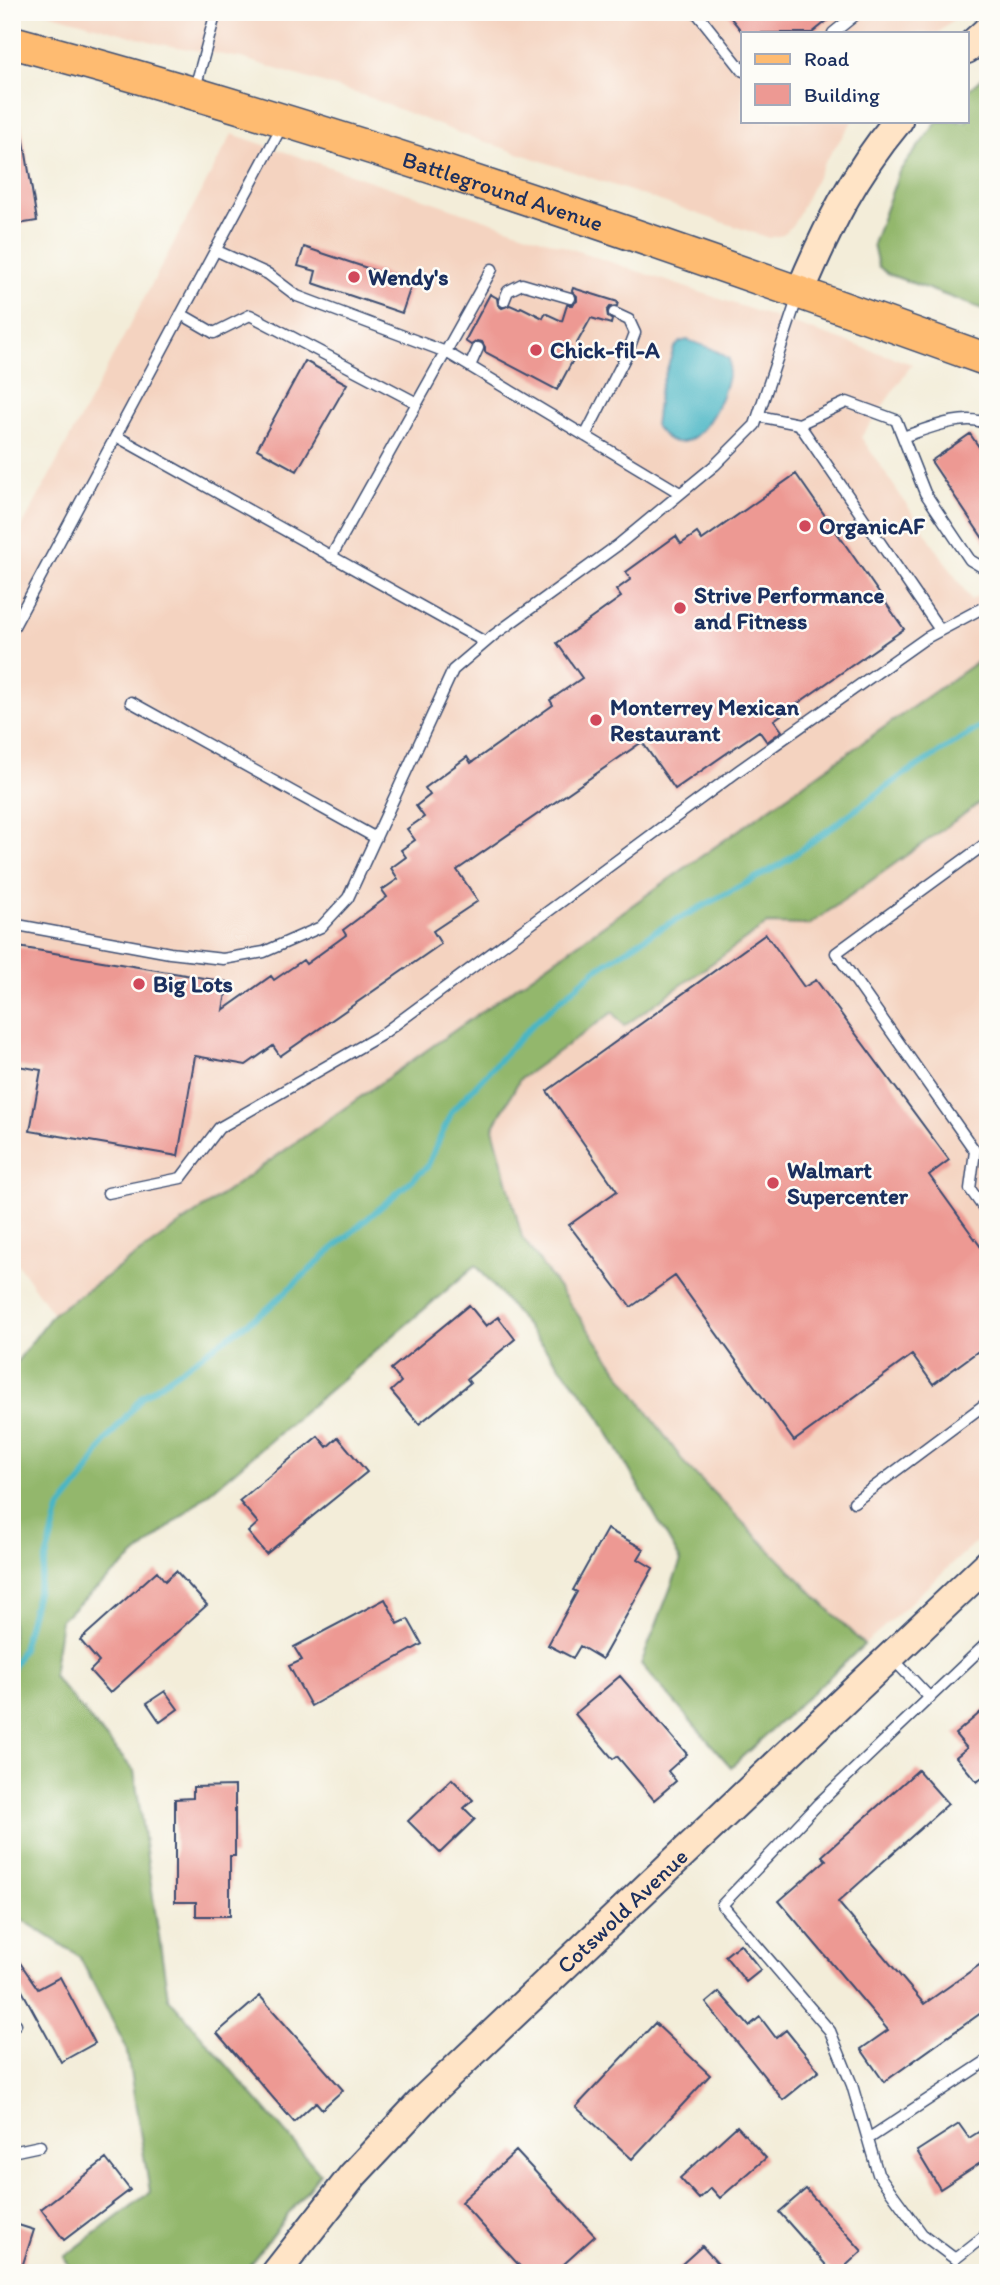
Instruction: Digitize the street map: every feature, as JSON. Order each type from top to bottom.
[{"type":"main road","name":"Battleground Avenue","points":[[12,42],[194,92],[460,176],[800,292],[988,360]]},
{"type":"street","points":[[968,48],[988,30]]},
{"type":"street","points":[[800,292],[829,224],[856,179],[897,122]]},
{"type":"street","name":"Cotswold Avenue","points":[[276,2273],[353,2175],[426,2097],[988,1564]]},
{"type":"lane","points":[[194,92],[216,12]]},
{"type":"lane","points":[[696,12],[741,69]]},
{"type":"lane","points":[[834,32],[859,12]]},
{"type":"lane","points":[[981,12],[988,21]]},
{"type":"lane","points":[[12,631],[285,120]]},
{"type":"lane","points":[[215,250],[268,274],[297,296],[446,352],[681,493]]},
{"type":"lane","points":[[331,556],[492,269]]},
{"type":"lane","points":[[504,301],[509,291],[522,284],[570,298]]},
{"type":"lane","points":[[12,924],[170,953],[223,959],[264,952],[321,927],[348,898],[453,670],[485,642],[618,545],[715,465],[755,425],[800,292]]},
{"type":"lane","points":[[585,436],[635,333],[629,320],[614,313]]},
{"type":"lane","points":[[181,314],[214,333],[250,314],[417,403]]},
{"type":"lane","points":[[470,366],[478,348]]},
{"type":"lane","points":[[758,416],[799,424],[847,402],[896,420],[925,493],[970,560],[982,567],[988,565]]},
{"type":"lane","points":[[903,437],[965,420],[984,421],[988,425]]},
{"type":"lane","points":[[799,424],[940,630]]},
{"type":"lane","points":[[116,436],[485,642]]},
{"type":"lane","points":[[108,1193],[181,1178],[219,1128],[381,1035],[738,771],[926,638],[988,605]]},
{"type":"lane","points":[[131,702],[376,838]]},
{"type":"lane","points":[[988,842],[836,953],[975,1151],[970,1189],[988,1214]]},
{"type":"lane","points":[[854,1502],[988,1402]]},
{"type":"lane","points":[[988,1642],[820,1803],[722,1905],[830,2031],[852,2085],[878,2174],[922,2234],[955,2259],[988,2234]]},
{"type":"lane","points":[[890,1656],[930,1698]]},
{"type":"lane","points":[[868,2139],[988,2060]]},
{"type":"lane","points":[[12,2152],[40,2146]]},
{"type":"shaded area","points":[[45,12],[962,12],[939,32],[741,32],[741,122],[852,122],[824,163],[793,225],[782,235],[769,238],[459,133],[368,97],[241,58],[160,44]]},
{"type":"shaded area","points":[[232,134],[912,364],[861,437],[971,600],[988,590],[988,654],[53,1314],[12,1256],[12,546]]},
{"type":"shaded area","points":[[988,797],[988,1531],[864,1645],[685,1464],[522,1237],[493,1128],[520,1079],[613,1012],[625,1026],[767,924],[809,925]]},
{"type":"green space","points":[[988,73],[988,311],[888,274],[878,266],[873,244],[899,172],[937,122],[968,122],[968,90]]},
{"type":"green space","points":[[988,654],[988,797],[809,925],[767,924],[624,1026],[613,1012],[520,1079],[493,1128],[522,1237],[685,1464],[864,1645],[731,1767],[641,1664],[681,1561],[593,1406],[476,1265],[61,1619],[53,1676],[134,1771],[168,1997],[320,2173],[243,2273],[73,2273],[64,2257],[150,2192],[126,2047],[79,1956],[12,1913],[12,1368],[53,1314]]},
{"type":"water","points":[[687,340],[729,359],[729,369],[722,394],[709,421],[691,439],[674,442],[660,433],[655,426],[659,393],[674,348]]},
{"type":"building","points":[[726,12],[838,12],[813,32],[742,32]]},
{"type":"building","points":[[21,123],[37,221],[12,225],[12,124]]},
{"type":"building","name":"Wendy's","points":[[304,247],[412,283],[402,313],[313,283],[316,271],[298,266]]},
{"type":"building","points":[[573,288],[618,302],[617,306],[610,307],[607,311],[612,320],[611,324],[591,318],[577,343],[581,345],[557,390],[485,352],[482,342],[477,341],[471,345],[465,341],[490,294],[497,298],[498,305],[502,308],[510,305],[519,309],[521,307],[543,318],[545,313],[562,321],[567,305],[577,301]]},
{"type":"building","points":[[305,361],[347,384],[297,471],[257,449]]},
{"type":"building","points":[[970,434],[988,460],[988,546],[931,461]]},
{"type":"building","points":[[796,474],[904,629],[774,720],[782,731],[767,742],[759,731],[675,789],[642,742],[457,870],[478,901],[433,931],[441,944],[280,1056],[273,1046],[246,1065],[195,1056],[178,1156],[30,1131],[41,1070],[12,1065],[12,946],[228,982],[223,1010],[271,976],[274,980],[303,960],[306,964],[346,935],[343,930],[387,897],[382,890],[398,879],[391,868],[406,857],[401,850],[415,840],[407,829],[424,817],[416,806],[430,795],[425,788],[467,757],[471,763],[553,705],[550,700],[582,678],[557,643],[621,597],[616,590],[631,579],[626,572],[676,536],[681,544],[697,533],[702,540]]},
{"type":"building","name":"Walmart Supercenter","points":[[766,934],[804,987],[816,980],[949,1160],[929,1175],[988,1257],[988,1344],[933,1384],[912,1355],[794,1441],[675,1276],[631,1307],[569,1225],[617,1191],[547,1091]]},
{"type":"building","points":[[469,1305],[486,1326],[498,1317],[515,1339],[467,1379],[470,1383],[419,1424],[391,1391],[401,1382],[391,1369]]},
{"type":"building","points":[[318,1436],[327,1447],[338,1437],[367,1472],[266,1554],[248,1532],[258,1523],[239,1501]]},
{"type":"building","points":[[607,1529],[644,1549],[638,1559],[653,1568],[602,1659],[580,1646],[573,1658],[548,1645],[577,1592],[573,1590]]},
{"type":"building","points":[[157,1571],[165,1581],[176,1571],[207,1605],[110,1693],[90,1671],[99,1662],[80,1640]]},
{"type":"building","points":[[385,1599],[398,1624],[408,1619],[422,1644],[311,1706],[289,1666],[302,1660],[294,1647]]},
{"type":"building","points":[[620,1676],[687,1754],[668,1771],[676,1781],[654,1800],[617,1756],[613,1759],[575,1714]]},
{"type":"building","points":[[165,1691],[178,1709],[160,1722],[147,1703]]},
{"type":"building","points":[[988,1706],[988,1773],[977,1782],[956,1757],[967,1748],[955,1734]]},
{"type":"building","points":[[918,1770],[948,1804],[838,1902],[924,2004],[988,1959],[988,2008],[884,2082],[861,2049],[888,2030],[779,1901],[826,1860],[822,1856]]},
{"type":"building","points":[[452,1779],[473,1800],[464,1808],[475,1819],[440,1853],[408,1821]]},
{"type":"building","points":[[235,1786],[235,1856],[230,1856],[230,1916],[196,1916],[196,1902],[175,1902],[175,1799],[193,1798],[193,1787]]},
{"type":"building","points":[[740,1944],[761,1970],[746,1982],[725,1956]]},
{"type":"building","points":[[12,1951],[38,1989],[60,1977],[95,2043],[61,2062],[19,1985],[12,1989]]},
{"type":"building","points":[[719,1992],[749,2026],[760,2017],[776,2038],[786,2030],[819,2071],[783,2100],[706,2003]]},
{"type":"building","points":[[260,1996],[343,2090],[322,2109],[316,2102],[294,2122],[217,2033]]},
{"type":"building","points":[[655,2023],[710,2075],[632,2159],[576,2107]]},
{"type":"building","points":[[959,2124],[969,2138],[988,2126],[988,2158],[940,2189],[917,2151]]},
{"type":"building","points":[[737,2126],[766,2158],[720,2198],[711,2188],[699,2199],[680,2178]]},
{"type":"building","points":[[516,2151],[595,2236],[554,2273],[526,2273],[461,2202]]},
{"type":"building","points":[[106,2159],[130,2190],[64,2240],[41,2209]]},
{"type":"building","points":[[806,2189],[862,2251],[838,2273],[833,2273],[779,2212]]},
{"type":"building","points":[[12,2223],[34,2230],[20,2273],[12,2273]]},
{"type":"building","points":[[702,2246],[726,2273],[672,2273]]},
{"type":"waterway","points":[[12,1669],[22,1649],[59,1510],[83,1479],[105,1442],[142,1397],[266,1310],[427,1167],[452,1111],[535,1022],[594,971],[654,932],[780,865],[903,775],[988,722]]},
{"type":"place","name":"Wendy's","points":[[354,277]]},
{"type":"place","name":"Chick-fil-A","points":[[536,350]]},
{"type":"place","name":"OrganicAF","points":[[805,526]]},
{"type":"place","name":"Strive Performance and Fitness","points":[[680,608]]},
{"type":"place","name":"Monterrey Mexican Restaurant","points":[[596,720]]},
{"type":"place","name":"Big Lots","points":[[139,984]]},
{"type":"place","name":"Walmart Supercenter","points":[[773,1183]]}]
